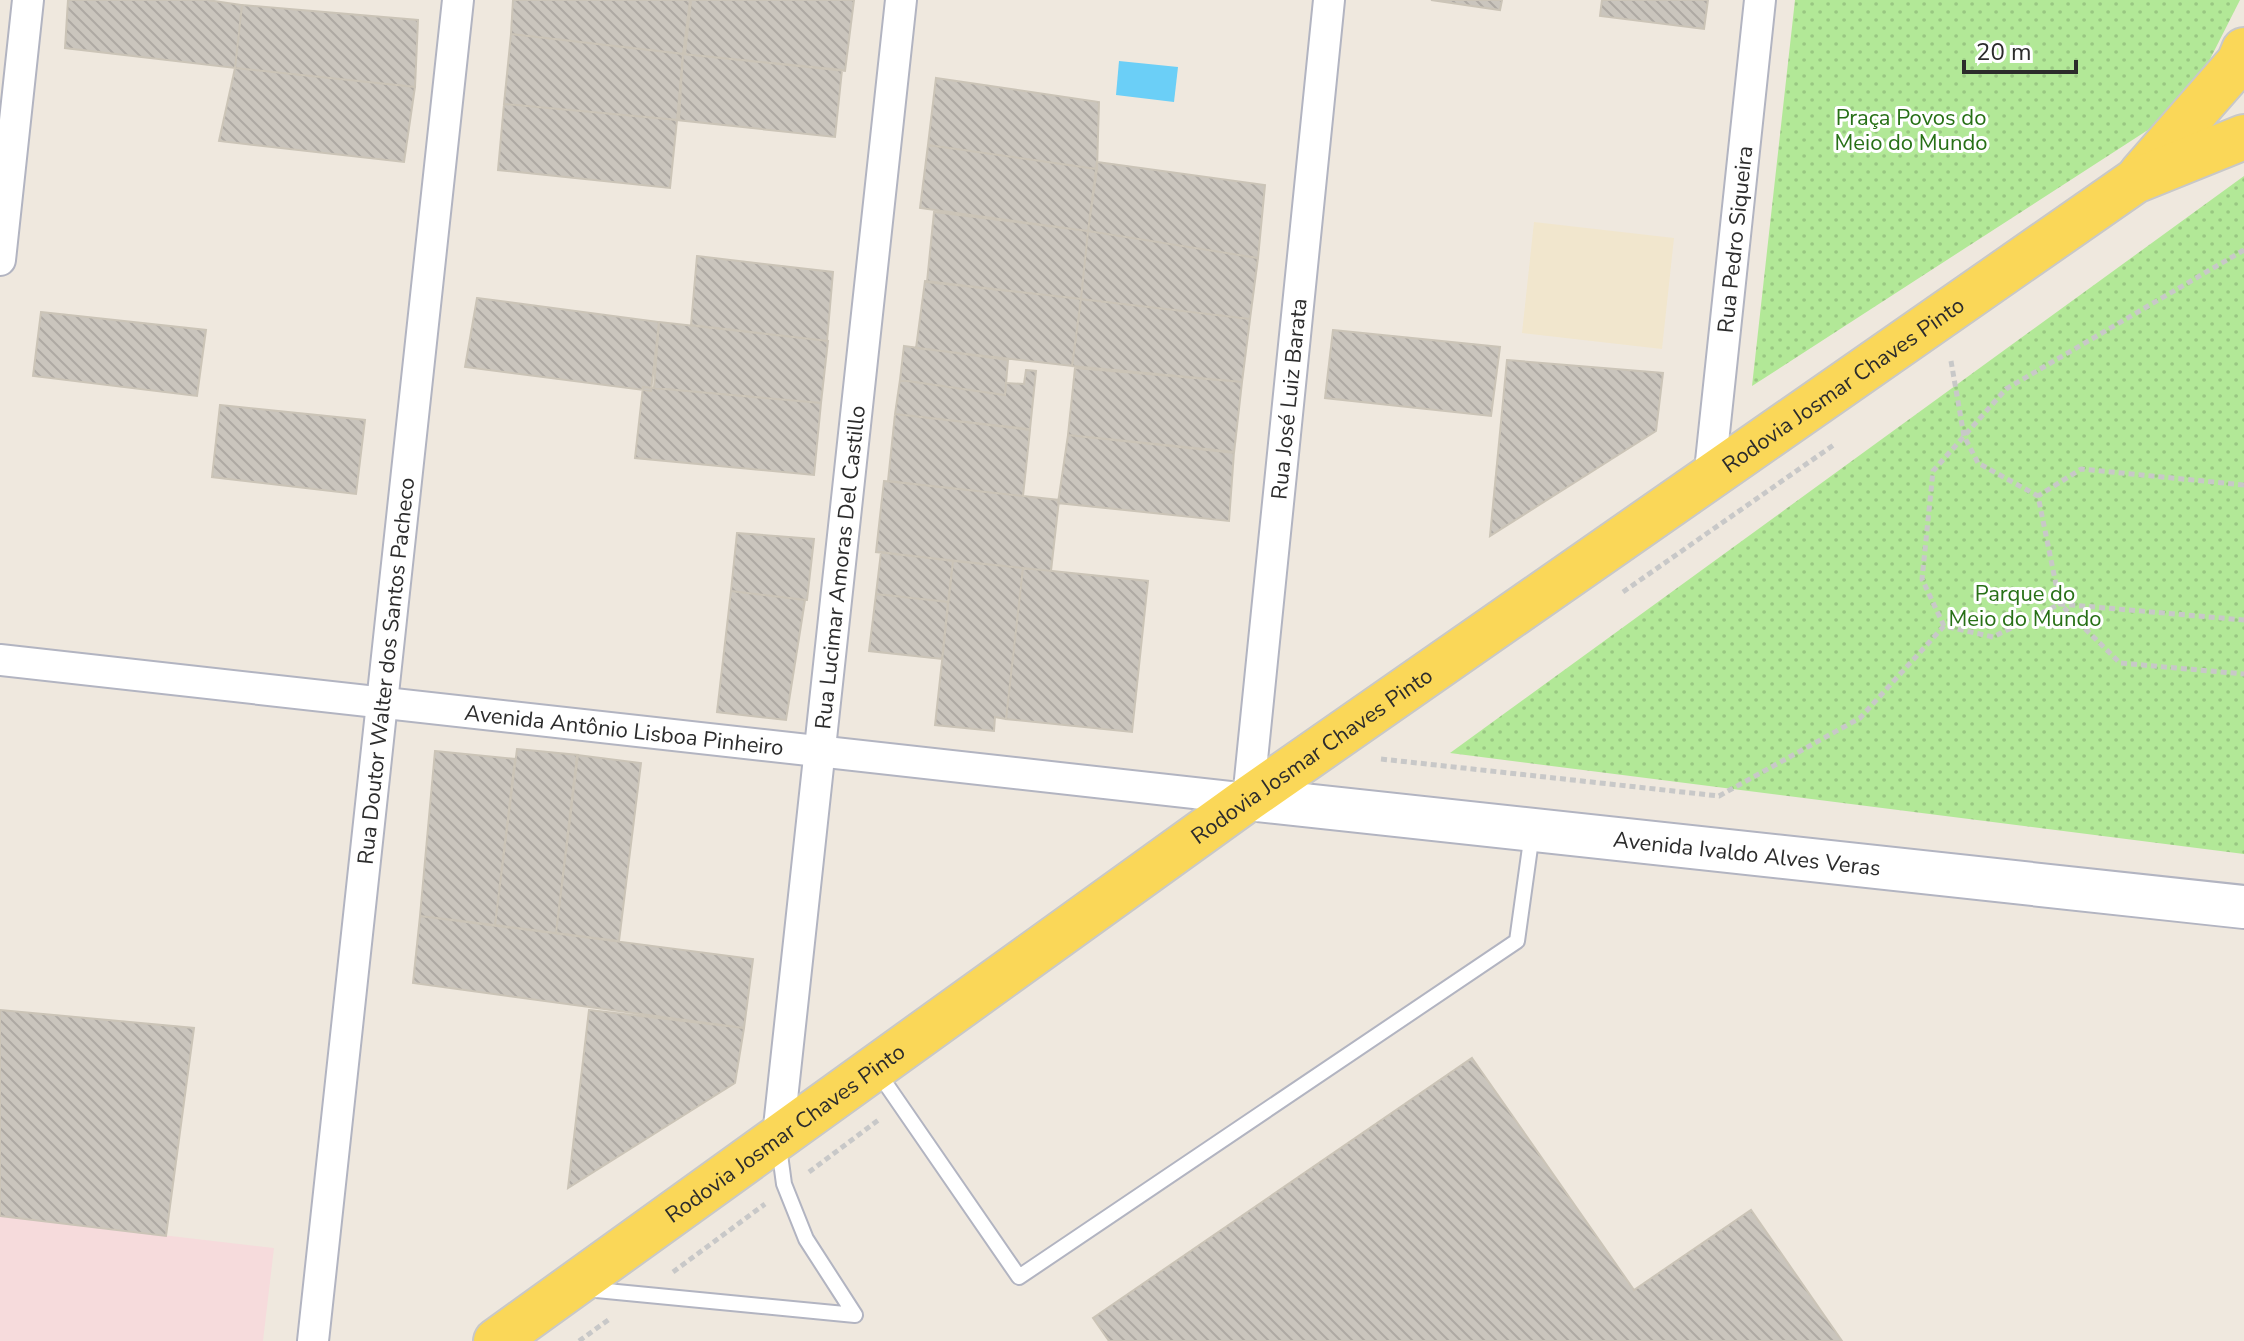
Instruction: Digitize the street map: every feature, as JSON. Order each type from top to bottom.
[{"type":"main road","name":"Rodovia Josmar Chaves Pinto","points":[[2135,181],[2239,62],[2244,50]]},
{"type":"main road","name":"Rodovia Josmar Chaves Pinto","points":[[496,1341],[1248,799],[2135,181],[2244,137]]},
{"type":"main road","name":"Avenida Ivaldo Alves Veras","points":[[1248,799],[2244,907]]},
{"type":"street","points":[[0,260],[28,0]]},
{"type":"street","name":"Rua Doutor Walter dos Santos Pacheco","points":[[317,1339],[458,0]]},
{"type":"street","name":"Rua Lucimar Amoras Del Castillo","points":[[778,1136],[901,0]]},
{"type":"street","name":"Rua José Luiz Barata","points":[[1248,799],[1329,0]]},
{"type":"street","name":"Rua Pedro Siqueira","points":[[1709,480],[1760,0]]},
{"type":"street","name":"Avenida Antônio Lisboa Pinheiro","points":[[0,660],[1248,799]]},
{"type":"lane","points":[[874,1067],[1019,1277],[1517,941],[1532,830]]},
{"type":"lane","points":[[570,1288],[855,1315],[806,1239],[786,1189],[778,1136]]},
{"type":"path","points":[[1944,626],[1922,579],[1933,471],[2006,389],[2244,250]]},
{"type":"path","points":[[1939,370],[1951,361],[1964,436],[1978,463],[2038,496],[2060,604],[2120,663],[2244,674]]},
{"type":"path","points":[[1618,595],[1838,442]]},
{"type":"path","points":[[2038,496],[2081,469],[2244,485]]},
{"type":"path","points":[[1944,626],[1993,637],[2060,604],[2244,620]]},
{"type":"path","points":[[1381,759],[1719,796],[1860,718],[1944,626]]},
{"type":"path","points":[[1368,767],[1394,749]]},
{"type":"path","points":[[579,1341],[900,1104]]},
{"type":"shaded area","points":[[1534,222],[1674,238],[1662,349],[1522,333]]},
{"type":"shaded area","points":[[0,1216],[274,1248],[263,1341],[0,1341]]},
{"type":"green space","name":"Praça Povos do Meio do Mundo","points":[[1795,0],[2240,0],[2206,67],[2168,117],[1752,386]]},
{"type":"green space","name":"Parque do Meio do Mundo","points":[[2244,176],[2244,854],[1450,753]]},
{"type":"water","points":[[1119,61],[1178,67],[1174,102],[1116,95]]},
{"type":"building","points":[[68,0],[207,0],[242,5],[235,68],[65,48]]},
{"type":"building","points":[[513,0],[691,0],[685,54],[511,34]]},
{"type":"building","points":[[690,0],[854,0],[845,71],[683,54]]},
{"type":"building","points":[[1431,0],[1502,0],[1500,10]]},
{"type":"building","points":[[1602,0],[1708,0],[1704,29],[1600,16]]},
{"type":"building","points":[[242,5],[418,20],[415,87],[235,68]]},
{"type":"building","points":[[511,34],[683,54],[679,120],[504,104]]},
{"type":"building","points":[[683,54],[842,70],[835,137],[677,120]]},
{"type":"building","points":[[235,68],[415,87],[404,162],[219,141]]},
{"type":"building","points":[[936,78],[1099,102],[1097,169],[928,145]]},
{"type":"building","points":[[504,104],[677,120],[670,188],[498,170]]},
{"type":"building","points":[[928,145],[1097,169],[1088,231],[920,208]]},
{"type":"building","points":[[1097,162],[1265,185],[1258,258],[1088,231]]},
{"type":"building","points":[[934,212],[1088,231],[1081,299],[927,282]]},
{"type":"building","points":[[1088,231],[1258,258],[1250,319],[1081,299]]},
{"type":"building","points":[[697,256],[833,272],[827,341],[691,325]]},
{"type":"building","points":[[925,281],[1081,299],[1072,366],[916,348]]},
{"type":"building","points":[[477,298],[659,322],[651,391],[465,367]]},
{"type":"building","points":[[1081,299],[1250,319],[1242,382],[1072,366]]},
{"type":"building","points":[[41,312],[206,330],[197,396],[33,376]]},
{"type":"building","points":[[659,322],[828,341],[821,403],[654,388]]},
{"type":"building","points":[[1333,330],[1500,347],[1491,416],[1325,398]]},
{"type":"building","points":[[904,346],[1008,360],[1005,395],[900,380]]},
{"type":"building","points":[[1507,360],[1663,373],[1656,431],[1490,536]]},
{"type":"building","points":[[1075,368],[1242,382],[1234,453],[1068,435]]},
{"type":"building","points":[[1026,370],[1036,371],[1030,429],[895,414],[900,380],[1005,395],[1006,383],[1024,384]]},
{"type":"building","points":[[643,387],[821,403],[814,475],[635,458]]},
{"type":"building","points":[[220,405],[365,420],[356,494],[212,477]]},
{"type":"building","points":[[895,414],[1030,430],[1023,496],[888,481]]},
{"type":"building","points":[[1068,435],[1234,452],[1229,521],[1058,503]]},
{"type":"building","points":[[884,481],[1059,500],[1051,571],[876,552]]},
{"type":"building","points":[[737,533],[814,539],[807,600],[731,591]]},
{"type":"building","points":[[881,552],[953,561],[948,602],[876,594]]},
{"type":"building","points":[[953,561],[1023,568],[1006,719],[995,717],[994,731],[935,725]]},
{"type":"building","points":[[1023,568],[1148,581],[1132,732],[1006,719]]},
{"type":"building","points":[[731,591],[805,600],[786,720],[717,712]]},
{"type":"building","points":[[876,594],[948,602],[942,659],[869,651]]},
{"type":"building","points":[[517,749],[578,755],[556,933],[495,925]]},
{"type":"building","points":[[435,751],[515,759],[495,925],[420,916]]},
{"type":"building","points":[[577,755],[641,763],[619,941],[556,933]]},
{"type":"building","points":[[420,916],[753,959],[744,1028],[413,983]]},
{"type":"building","points":[[0,1010],[194,1028],[166,1236],[0,1216]]},
{"type":"building","points":[[589,1010],[744,1028],[735,1083],[568,1188]]},
{"type":"building","points":[[1472,1058],[1634,1290],[1751,1210],[1842,1341],[1109,1341],[1093,1318]]}]
